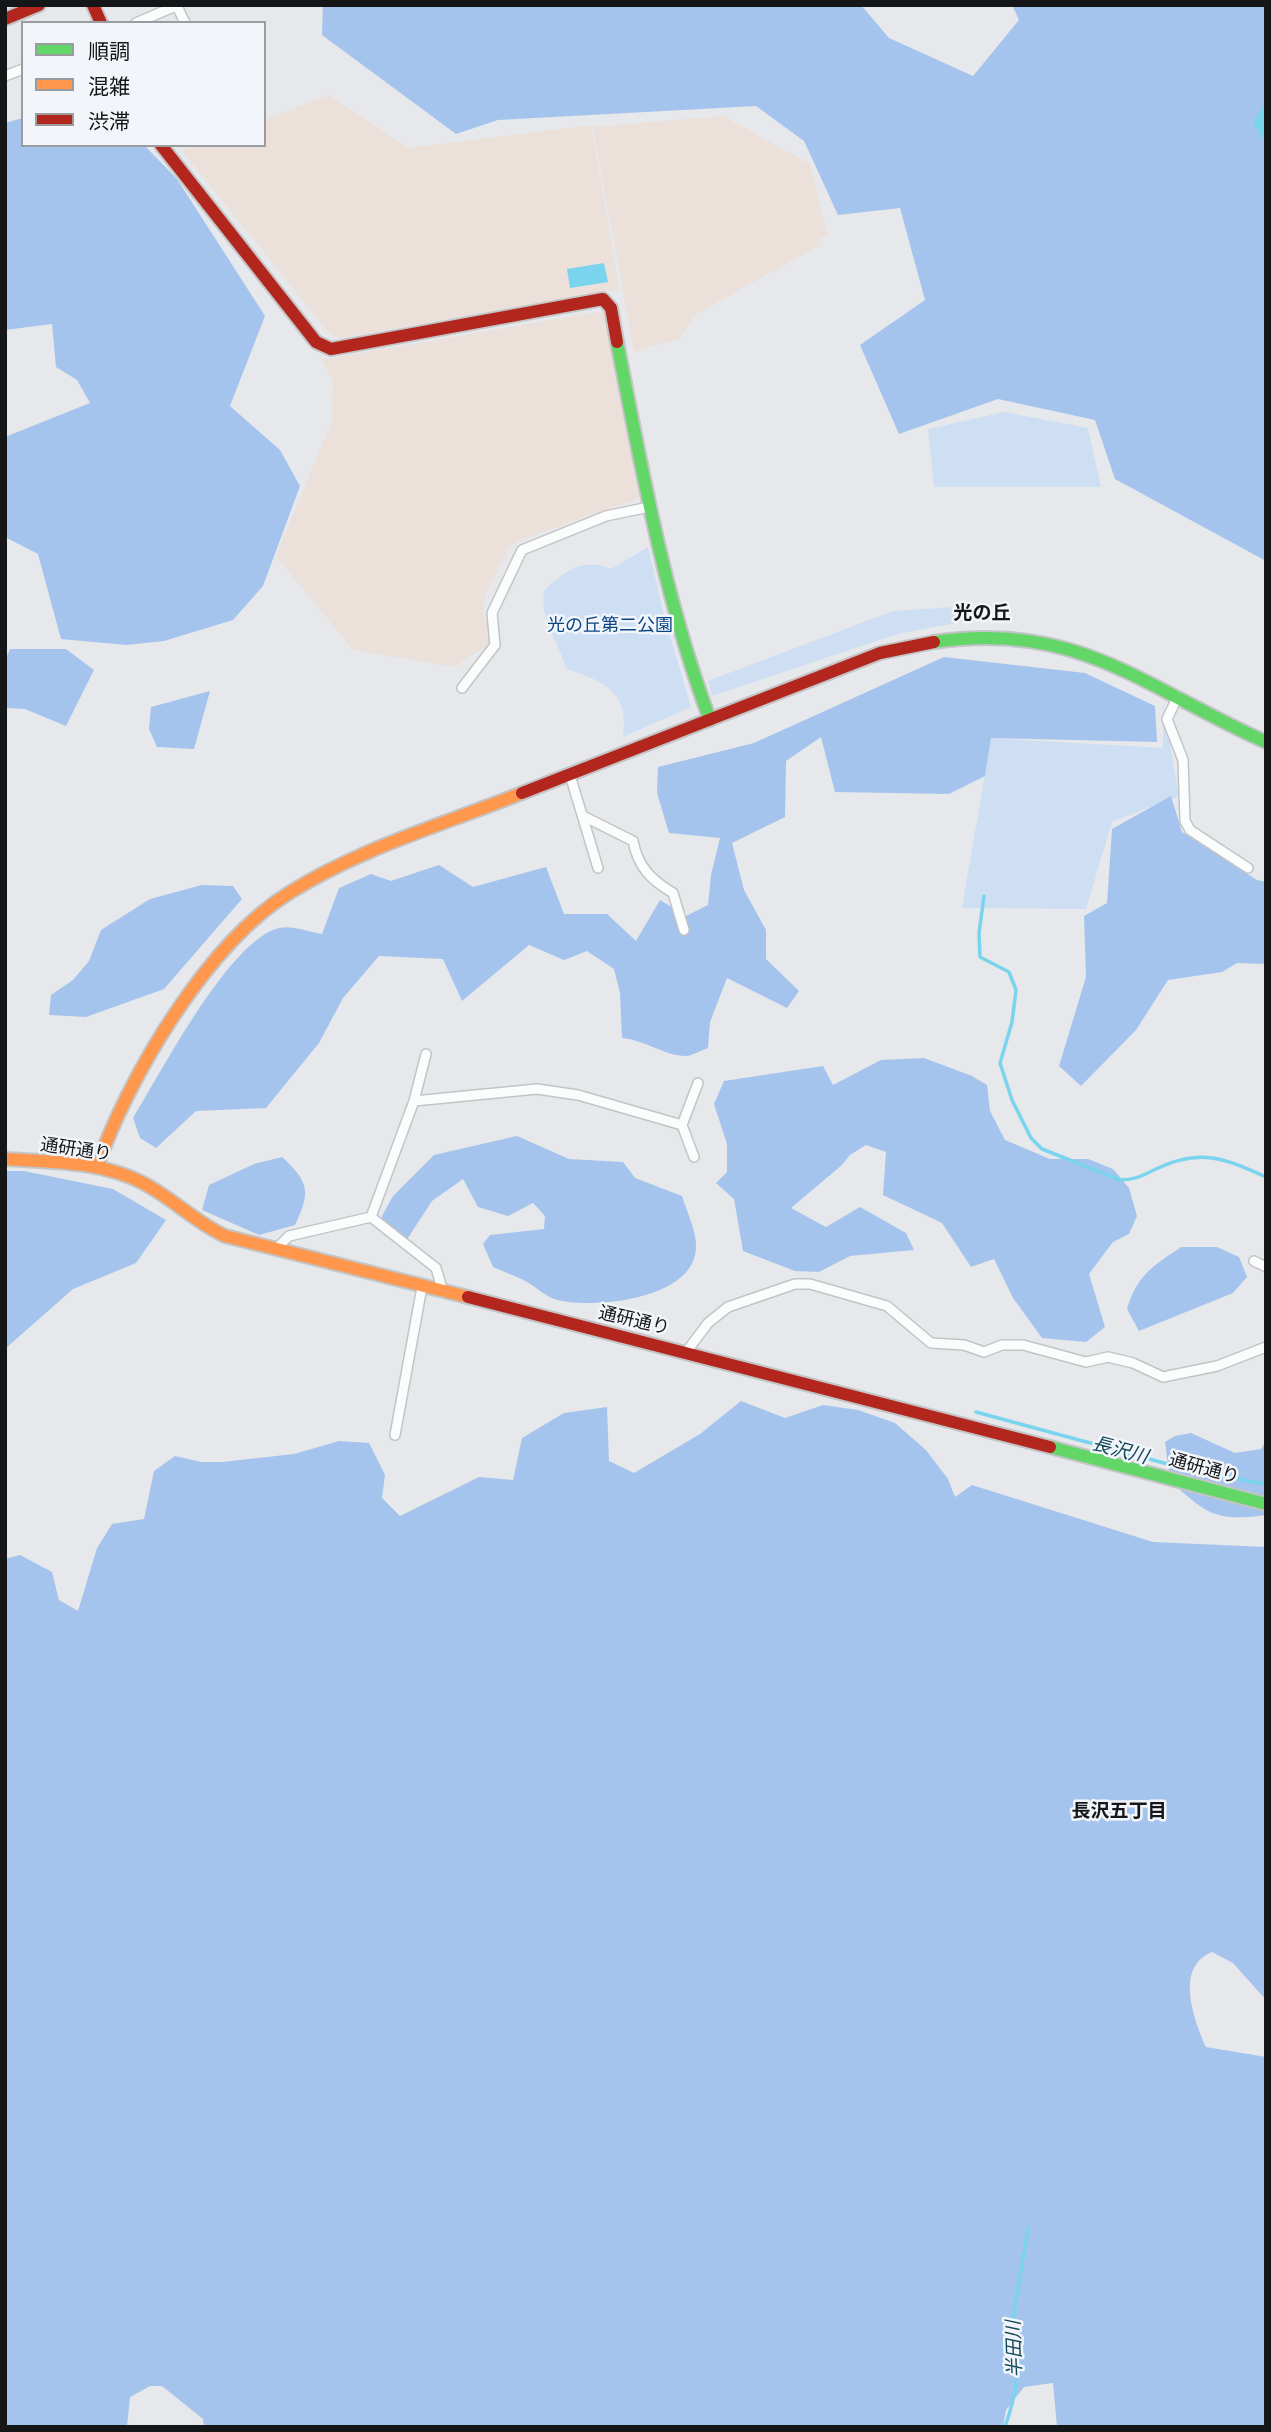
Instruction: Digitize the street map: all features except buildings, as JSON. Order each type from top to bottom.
[{"type":"street","points":[[5,19],[39,5]]},
{"type":"street","points":[[93,5],[100,21]]},
{"type":"street","points":[[141,21],[178,5]]},
{"type":"street","points":[[163,147],[316,342],[331,349],[603,299],[611,308],[649,507],[678,629],[710,720]]},
{"type":"street","points":[[462,688],[495,645],[492,613],[522,550],[606,516],[649,507]]},
{"type":"street","points":[[97,1167],[111,1123],[124,1099],[206,969],[225,946],[263,910],[296,887],[324,872],[880,653],[960,637],[1012,637],[1082,651],[1178,696],[1266,742]]},
{"type":"street","points":[[1178,696],[1167,719],[1183,760],[1185,821],[1198,837],[1248,868]]},
{"type":"street","points":[[570,775],[598,868]]},
{"type":"street","points":[[583,816],[633,841],[637,860],[656,883],[673,893],[684,929]]},
{"type":"street","points":[[371,1217],[414,1101],[426,1054]]},
{"type":"street","points":[[694,1157],[682,1125],[698,1083]]},
{"type":"street","points":[[414,1101],[537,1089],[578,1095],[682,1125]]},
{"type":"street","name":"通研通り","points":[[5,1159],[97,1167],[143,1183],[211,1230],[276,1249],[687,1351],[1266,1504]]},
{"type":"street","points":[[276,1249],[289,1236],[371,1217]]},
{"type":"street","points":[[371,1217],[436,1269],[443,1292]]},
{"type":"street","points":[[1254,1261],[1266,1266]]},
{"type":"street","points":[[687,1351],[708,1323],[729,1307],[795,1284],[810,1284],[887,1306],[931,1343],[964,1345],[985,1352],[1002,1345],[1023,1345],[1086,1362],[1108,1357],[1133,1363],[1163,1377],[1217,1366],[1266,1347]]},
{"type":"street","points":[[395,1434],[422,1287]]},
{"type":"shaded area","points":[[323,5],[861,5],[889,38],[973,76],[1019,20],[1012,5],[1266,5],[1266,561],[1115,479],[1095,420],[998,399],[899,434],[860,345],[925,300],[900,208],[838,215],[804,141],[756,106],[498,120],[456,134],[322,35]]},
{"type":"shaded area","points":[[329,95],[408,148],[591,125],[619,289],[340,338],[330,334],[182,151],[190,147],[266,147],[266,119]]},
{"type":"shaded area","points":[[1266,100],[1266,143],[1253,124]]},
{"type":"shaded area","points":[[723,116],[810,164],[827,235],[819,240],[820,245],[696,314],[680,338],[634,352],[593,127]]},
{"type":"shaded area","points":[[21,119],[21,147],[146,147],[177,179],[265,316],[230,406],[280,450],[300,486],[263,586],[233,620],[164,641],[126,645],[61,639],[38,554],[5,537],[5,437],[90,403],[77,380],[56,367],[52,324],[5,330],[5,123]]},
{"type":"shaded area","points":[[604,263],[608,282],[570,288],[567,269]]},
{"type":"shaded area","points":[[603,311],[609,315],[639,498],[517,541],[510,546],[484,598],[483,610],[491,643],[453,667],[353,650],[276,556],[332,421],[333,381],[322,360]]},
{"type":"shaded area","points":[[10,649],[66,649],[94,670],[66,726],[25,709],[5,708],[5,661]]},
{"type":"shaded area","points":[[944,657],[1085,673],[1155,706],[1157,742],[991,738],[985,776],[949,794],[835,792],[821,737],[786,761],[785,817],[732,843],[744,890],[766,930],[766,959],[799,991],[787,1008],[727,978],[710,1022],[708,1048],[679,1056],[622,1038],[620,993],[614,969],[587,951],[564,960],[529,945],[462,1001],[443,959],[379,956],[343,998],[319,1043],[266,1108],[196,1111],[156,1148],[140,1138],[133,1118],[178,1041],[218,982],[239,956],[260,938],[279,928],[295,928],[322,934],[339,888],[371,874],[391,881],[439,865],[473,887],[546,867],[564,914],[607,914],[636,941],[660,900],[686,916],[708,905],[711,875],[720,838],[669,833],[657,793],[658,767],[754,743]]},
{"type":"shaded area","points":[[210,691],[194,749],[157,747],[149,729],[151,707]]},
{"type":"shaded area","points":[[1171,796],[1182,832],[1257,880],[1266,882],[1266,964],[1237,963],[1222,972],[1168,980],[1136,1030],[1081,1086],[1059,1066],[1086,977],[1084,916],[1107,903],[1112,829]]},
{"type":"shaded area","points":[[202,885],[233,886],[242,899],[164,989],[86,1017],[49,1015],[51,995],[73,980],[89,961],[101,930],[150,899]]},
{"type":"shaded area","points":[[924,1058],[972,1076],[987,1085],[990,1111],[1005,1140],[1050,1159],[1088,1159],[1113,1169],[1129,1188],[1137,1216],[1129,1234],[1113,1242],[1089,1274],[1105,1327],[1086,1342],[1042,1338],[1013,1298],[994,1259],[971,1267],[942,1223],[883,1195],[886,1152],[866,1145],[850,1155],[791,1208],[826,1227],[860,1207],[906,1233],[914,1250],[850,1256],[819,1272],[795,1271],[743,1251],[734,1199],[716,1183],[727,1172],[727,1144],[714,1104],[724,1081],[823,1066],[833,1085],[881,1060]]},
{"type":"shaded area","points":[[517,1136],[569,1159],[623,1162],[635,1178],[682,1196],[696,1242],[691,1266],[678,1279],[660,1290],[638,1297],[592,1303],[554,1299],[527,1282],[493,1267],[483,1244],[490,1235],[544,1229],[545,1216],[533,1203],[508,1216],[478,1207],[463,1179],[432,1201],[404,1244],[383,1234],[382,1216],[393,1196],[434,1155]]},
{"type":"shaded area","points":[[282,1157],[298,1174],[305,1188],[304,1204],[295,1225],[259,1235],[202,1210],[209,1185],[254,1164]]},
{"type":"shaded area","points":[[5,1171],[24,1171],[113,1189],[166,1220],[136,1263],[73,1289],[5,1349]]},
{"type":"shaded area","points":[[1181,1247],[1217,1247],[1239,1257],[1247,1277],[1233,1293],[1139,1331],[1127,1309],[1131,1297],[1147,1272]]},
{"type":"shaded area","points":[[741,1401],[785,1418],[823,1405],[858,1410],[895,1423],[926,1450],[948,1479],[955,1497],[972,1485],[1153,1542],[1266,1547],[1266,2000],[1233,1963],[1212,1952],[1200,1959],[1193,1969],[1190,1995],[1206,2047],[1266,2057],[1266,2427],[1057,2427],[1053,2383],[1024,2387],[1006,2410],[1003,2427],[204,2427],[203,2419],[162,2386],[150,2386],[130,2397],[127,2427],[5,2427],[5,1559],[20,1555],[52,1572],[59,1600],[78,1611],[97,1548],[112,1524],[144,1519],[154,1471],[175,1456],[201,1462],[222,1462],[294,1454],[339,1441],[369,1443],[385,1475],[382,1498],[400,1516],[479,1477],[513,1480],[522,1438],[564,1413],[607,1407],[609,1461],[634,1473],[700,1434]]},
{"type":"shaded area","points":[[1191,1433],[1235,1453],[1261,1449],[1266,1441],[1266,1515],[1235,1517],[1213,1513],[1193,1501],[1170,1481],[1165,1442],[1175,1436]]},
{"type":"green space","points":[[1004,412],[1088,428],[1101,487],[934,487],[928,429]]},
{"type":"green space","name":"光の丘第二公園","points":[[648,547],[665,619],[691,707],[623,737],[623,710],[612,691],[592,678],[566,669],[547,622],[544,591],[559,577],[575,568],[592,565],[611,569]]},
{"type":"green space","points":[[970,606],[972,620],[897,634],[712,696],[708,681],[893,611]]},
{"type":"green space","points":[[1163,703],[1179,796],[1112,822],[1086,909],[962,908],[991,738],[1163,748]]},
{"type":"waterway","points":[[984,896],[979,933],[980,957],[1009,972],[1016,990],[1012,1022],[1000,1063],[1012,1100],[1031,1138],[1042,1149],[1120,1180],[1139,1177],[1171,1163],[1199,1157],[1225,1161],[1266,1177]]},
{"type":"waterway","name":"長沢川","points":[[976,1412],[1197,1472],[1266,1484]]},
{"type":"waterway","name":"半田川","points":[[1005,2427],[1017,2379],[1017,2355],[1011,2330],[1028,2229]]},
{"type":"traffic: fast","points":[[617,342],[667,580],[710,720]]},
{"type":"traffic: fast","points":[[934,642],[984,638],[1029,641],[1070,650],[1146,681],[1266,742]]},
{"type":"traffic: fast","points":[[1050,1447],[1266,1504]]},
{"type":"traffic: slow","points":[[97,1167],[129,1093],[174,1015],[200,978],[258,916],[289,893],[345,863],[522,793]]},
{"type":"traffic: slow","points":[[5,1159],[58,1162],[110,1170],[154,1189],[225,1236],[468,1297]]},
{"type":"traffic: jam","points":[[5,19],[39,5]]},
{"type":"traffic: jam","points":[[93,5],[100,21]]},
{"type":"traffic: jam","points":[[163,147],[316,342],[331,349],[603,299],[611,308],[617,342]]},
{"type":"traffic: jam","points":[[522,793],[880,653],[934,642]]},
{"type":"traffic: jam","points":[[468,1297],[1050,1447]]},
{"type":"district","name":"光の丘","points":[[982,614]]},
{"type":"district","name":"長沢五丁目","points":[[1119,1812]]}]
